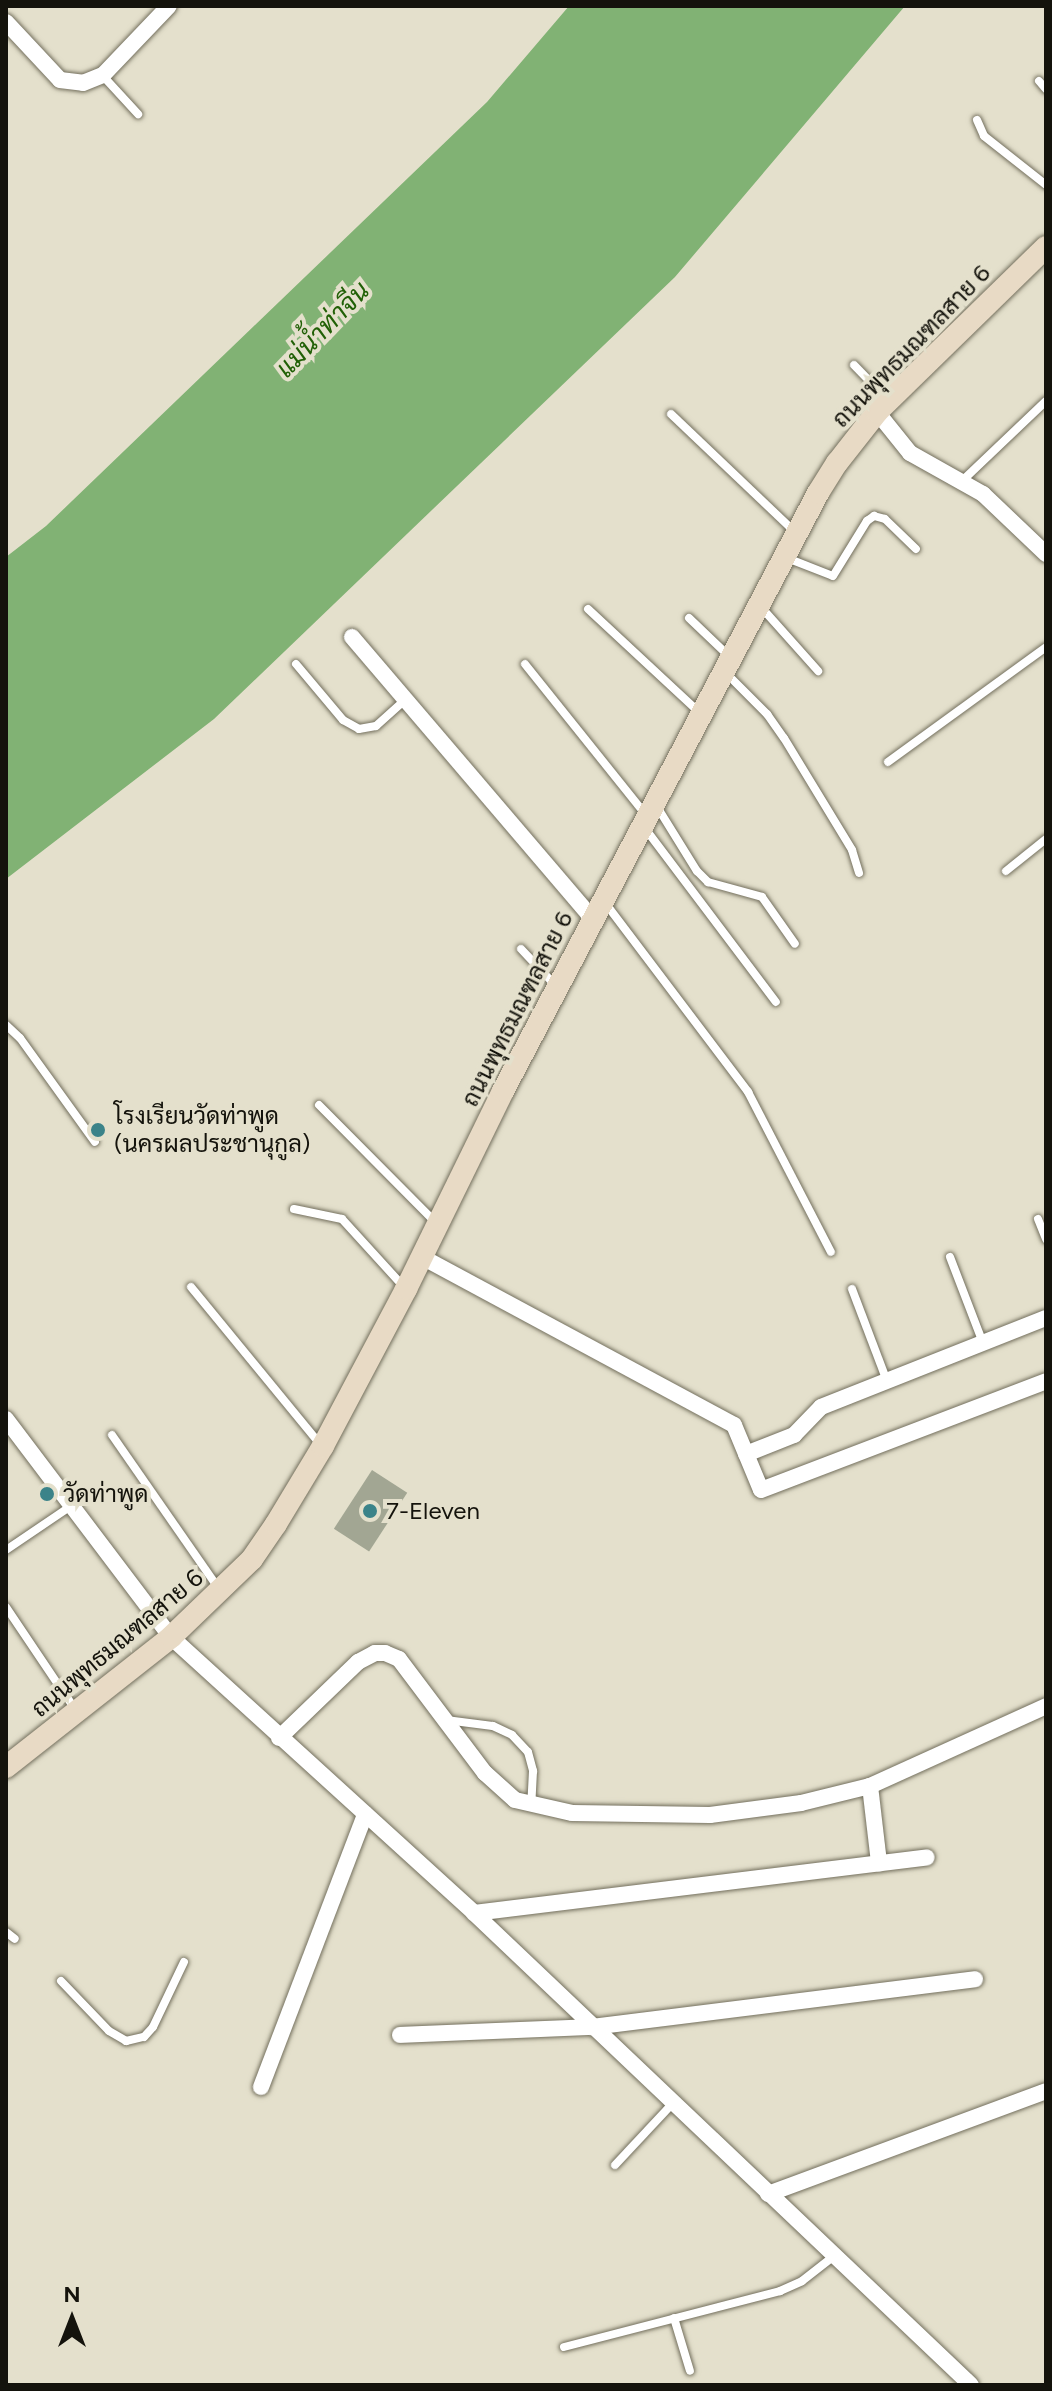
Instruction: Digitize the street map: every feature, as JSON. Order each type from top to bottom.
[{"type":"main road","name":"ถนนพุทธมณฑลสาย 6","points":[[6,1767],[171,1637],[252,1559],[323,1446],[439,1225],[503,1091],[783,556],[837,463],[883,406],[1046,247]]},
{"type":"street","points":[[6,22],[60,80],[83,83],[103,75],[169,6]]},
{"type":"street","points":[[883,406],[910,453],[983,494],[1046,554]]},
{"type":"street","points":[[352,637],[598,910]]},
{"type":"street","points":[[422,1257],[734,1425],[761,1490],[1046,1381]]},
{"type":"street","points":[[746,1454],[794,1435],[821,1407],[1046,1318]]},
{"type":"street","points":[[6,1419],[171,1637],[474,1913],[971,2385]]},
{"type":"street","points":[[279,1738],[358,1662],[375,1653],[399,1659],[485,1773],[515,1800],[531,1805],[626,1816],[710,1815],[801,1803],[870,1786],[1046,1706]]},
{"type":"street","points":[[870,1786],[879,1863]]},
{"type":"street","points":[[261,2087],[365,1814]]},
{"type":"street","points":[[474,1913],[927,1857]]},
{"type":"street","points":[[400,2035],[592,2027],[975,1979]]},
{"type":"street","points":[[768,2194],[1046,2091]]},
{"type":"lane","points":[[103,75],[138,114]]},
{"type":"lane","points":[[1039,81],[1046,89]]},
{"type":"lane","points":[[977,120],[984,136],[1046,185]]},
{"type":"lane","points":[[854,365],[883,406]]},
{"type":"lane","points":[[962,482],[1046,401]]},
{"type":"lane","points":[[671,414],[796,532]]},
{"type":"lane","points":[[783,556],[833,576],[867,521],[874,516],[885,519],[916,549]]},
{"type":"lane","points":[[758,604],[818,671]]},
{"type":"lane","points":[[588,609],[701,713]]},
{"type":"lane","points":[[689,618],[784,738],[852,850],[859,873]]},
{"type":"lane","points":[[888,762],[1046,647]]},
{"type":"lane","points":[[296,664],[343,720],[359,729],[376,726],[406,699]]},
{"type":"lane","points":[[525,664],[697,871],[708,882],[762,897],[795,944]]},
{"type":"lane","points":[[649,816],[776,1002]]},
{"type":"lane","points":[[1006,871],[1046,839]]},
{"type":"lane","points":[[598,910],[748,1092],[831,1252]]},
{"type":"lane","points":[[521,949],[558,988]]},
{"type":"lane","points":[[6,1025],[20,1038],[95,1142]]},
{"type":"lane","points":[[319,1105],[439,1225]]},
{"type":"lane","points":[[294,1209],[342,1219],[406,1289]]},
{"type":"lane","points":[[1038,1219],[1046,1239]]},
{"type":"lane","points":[[950,1257],[983,1343]]},
{"type":"lane","points":[[191,1287],[323,1446]]},
{"type":"lane","points":[[852,1289],[887,1381]]},
{"type":"lane","points":[[112,1435],[221,1592]]},
{"type":"lane","points":[[6,1550],[72,1505]]},
{"type":"lane","points":[[6,1607],[76,1712]]},
{"type":"lane","points":[[446,1720],[493,1726],[512,1735],[528,1752],[533,1771],[531,1805]]},
{"type":"lane","points":[[6,1932],[15,1939]]},
{"type":"lane","points":[[61,1981],[109,2031],[126,2041],[144,2037],[153,2027],[184,1962]]},
{"type":"lane","points":[[615,2165],[673,2103]]},
{"type":"lane","points":[[564,2347],[780,2291],[802,2281],[834,2256]]},
{"type":"lane","points":[[674,2318],[690,2371]]},
{"type":"water","name":"แม่น้ำท่าจีน","points":[[569,6],[905,6],[675,277],[214,719],[6,879],[6,557],[46,526],[487,102]]},
{"type":"building","name":"7-Eleven","points":[[372,1470],[407,1493],[369,1552],[334,1529]]},
{"type":"place","name":"โรงเรียนวัดท่าพูด (นครผลประชานุกูล)","points":[[98,1130]]},
{"type":"place","name":"วัดท่าพูด","points":[[47,1494]]},
{"type":"place","name":"7-Eleven","points":[[370,1511]]}]
